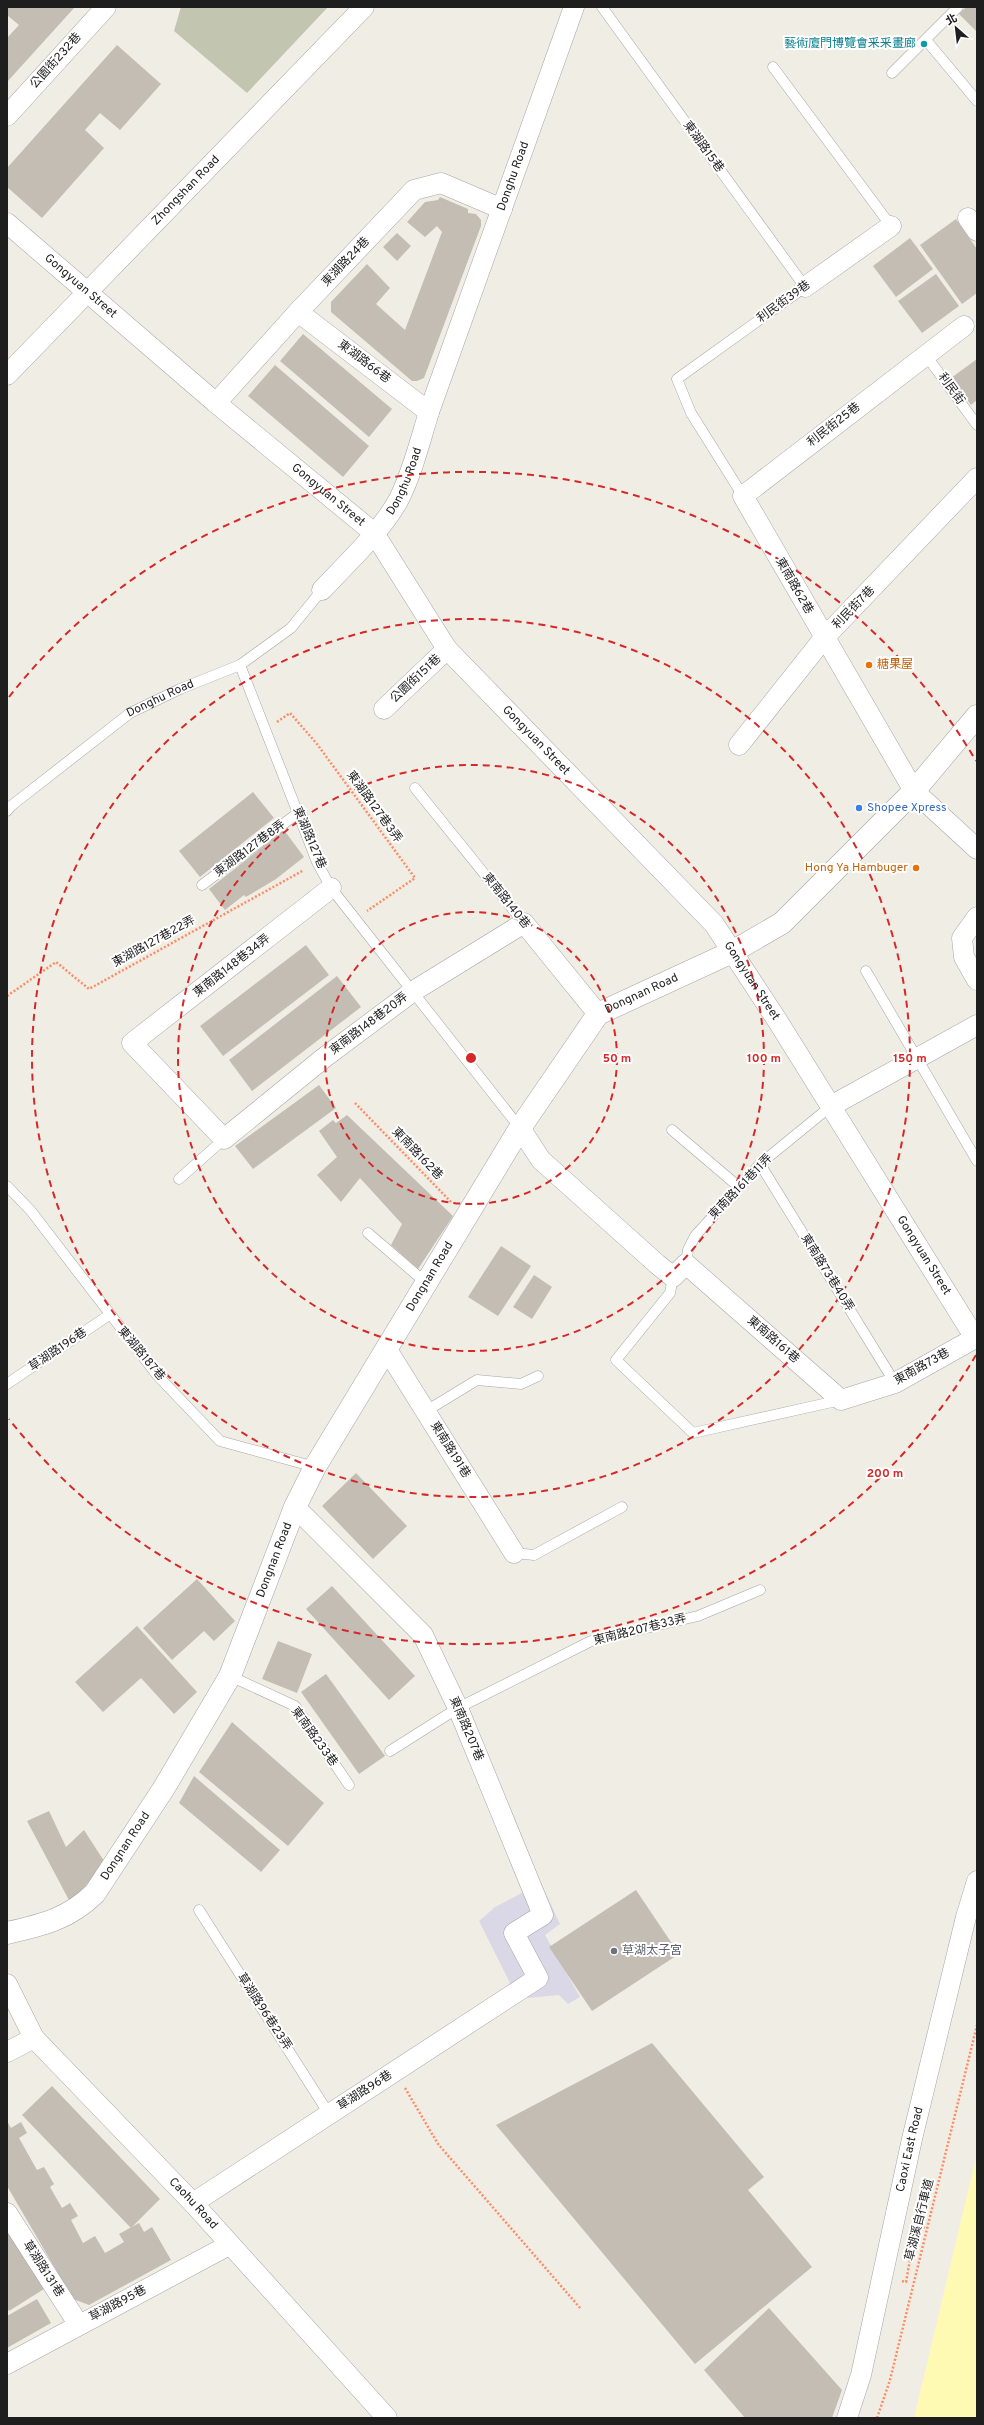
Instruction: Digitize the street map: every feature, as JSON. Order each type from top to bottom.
[{"type":"street","name":"公園街232巷","points":[[7,116],[106,7]]},
{"type":"street","name":"Zhongshan Road","points":[[7,375],[364,7]]},
{"type":"street","name":"Donghu Road","points":[[322,590],[374,533],[398,500],[414,464],[429,412],[574,7]]},
{"type":"street","name":"東湖路24巷","points":[[216,403],[298,312],[414,190],[441,184],[502,209]]},
{"type":"street","name":"Gongyuan Street","points":[[7,223],[216,403],[374,533],[448,649],[714,924],[831,1106],[976,1337]]},
{"type":"street","name":"利民街39巷","points":[[805,287],[891,226]]},
{"type":"street","name":"東湖路66巷","points":[[298,312],[429,412]]},
{"type":"street","name":"利民街25巷","points":[[743,496],[964,326]]},
{"type":"street","name":"利民街7巷","points":[[739,745],[824,638],[977,478]]},
{"type":"street","name":"東南路62巷","points":[[743,496],[914,792]]},
{"type":"street","name":"公園街151巷","points":[[384,709],[448,649]]},
{"type":"street","name":"Dongnan Road","points":[[7,1933],[59,1918],[77,1910],[95,1893],[164,1788],[230,1676],[295,1507],[316,1467],[425,1282],[466,1218],[520,1128],[598,1014],[732,952],[782,924],[914,792],[977,716]]},
{"type":"street","points":[[914,792],[977,849]]},
{"type":"street","name":"東南路148巷34弄","points":[[224,1139],[132,1043],[332,888]]},
{"type":"street","points":[[977,917],[962,938],[964,957],[977,980]]},
{"type":"street","name":"東南路148巷20弄","points":[[224,1139],[325,1057],[412,992],[524,923]]},
{"type":"street","name":"東南路140巷","points":[[524,923],[598,1014]]},
{"type":"street","points":[[831,1106],[977,1025]]},
{"type":"street","name":"東南路161巷","points":[[520,1128],[541,1160],[841,1400]]},
{"type":"street","name":"東南路73巷","points":[[841,1400],[895,1383],[976,1337]]},
{"type":"street","name":"東南路191巷","points":[[386,1348],[514,1553]]},
{"type":"street","name":"東南路207巷","points":[[295,1507],[423,1635],[458,1708],[544,1914],[514,1933],[538,1978]]},
{"type":"street","name":"Caoxi East Road","points":[[847,2418],[861,2375],[912,2139],[964,1925],[977,1881]]},
{"type":"street","name":"草湖路96巷","points":[[193,2203],[538,1978]]},
{"type":"street","name":"Caohu Road","points":[[7,1984],[34,2038],[193,2203],[229,2245],[387,2418]]},
{"type":"street","points":[[7,2052],[34,2038]]},
{"type":"street","name":"草湖路131巷","points":[[7,2213],[79,2325]]},
{"type":"street","name":"草湖路95巷","points":[[7,2364],[229,2245]]},
{"type":"lane","name":"東湖路15巷","points":[[602,7],[805,287]]},
{"type":"lane","points":[[892,73],[958,7]]},
{"type":"lane","points":[[926,40],[977,101]]},
{"type":"lane","points":[[773,67],[891,226]]},
{"type":"lane","name":"利民街39巷","points":[[677,379],[805,287]]},
{"type":"lane","name":"利民街","points":[[926,354],[977,425]]},
{"type":"lane","name":"東南路62巷","points":[[677,379],[691,413],[743,496]]},
{"type":"lane","name":"Donghu Road","points":[[7,811],[11,806],[130,713],[180,689],[240,665],[291,628],[322,590]]},
{"type":"lane","name":"東湖路127巷","points":[[240,665],[317,862],[332,888],[520,1128]]},
{"type":"lane","name":"東南路140巷","points":[[415,788],[524,923]]},
{"type":"lane","name":"東湖路127巷8弄","points":[[202,885],[298,812]]},
{"type":"lane","points":[[866,971],[916,1059],[977,1161]]},
{"type":"lane","name":"東南路161巷11弄","points":[[831,1106],[760,1164],[695,1236],[670,1293],[616,1360],[693,1433],[841,1400]]},
{"type":"lane","points":[[672,1130],[739,1187]]},
{"type":"lane","name":"東南路148巷20弄","points":[[179,1179],[224,1139]]},
{"type":"lane","name":"東南路73巷40弄","points":[[760,1164],[895,1383]]},
{"type":"lane","name":"東湖路187巷","points":[[7,1186],[31,1211],[109,1315],[158,1375],[220,1441],[316,1467]]},
{"type":"lane","points":[[368,1233],[425,1282]]},
{"type":"lane","name":"草湖路196巷","points":[[7,1384],[109,1315]]},
{"type":"lane","points":[[426,1411],[477,1380],[520,1384],[538,1376]]},
{"type":"lane","points":[[514,1553],[534,1555],[622,1508]]},
{"type":"lane","name":"東南路207巷33弄","points":[[390,1751],[458,1708],[592,1641],[698,1616],[760,1590]]},
{"type":"lane","name":"東南路233巷","points":[[230,1676],[295,1706],[349,1785]]},
{"type":"lane","name":"草湖路96巷23弄","points":[[199,1910],[329,2114]]},
{"type":"path","name":"東湖路127巷3弄","points":[[265,729],[290,713],[317,744],[415,878],[355,919]]},
{"type":"path","name":"東湖路127巷22弄","points":[[7,996],[56,962],[89,989],[317,862]]},
{"type":"path","name":"東南路162巷","points":[[355,1102],[466,1218]]},
{"type":"path","name":"草湖溪自行車道","points":[[877,2418],[890,2380],[977,2025]]},
{"type":"path","points":[[395,2071],[438,2144],[581,2309]]},
{"type":"shaded area","points":[[181,7],[328,7],[247,93],[174,31]]},
{"type":"shaded area","points":[[541,1883],[560,1924],[545,1935],[580,1997],[568,2004],[559,1995],[518,1999],[479,1921],[495,1907]]},
{"type":"sand","points":[[977,2154],[977,2418],[914,2418]]},
{"type":"building","points":[[7,7],[75,7],[7,82],[7,38],[19,25],[7,15]]},
{"type":"building","points":[[966,7],[977,7],[977,32],[959,14]]},
{"type":"building","points":[[117,45],[161,84],[120,130],[100,113],[92,122],[85,130],[104,148],[42,218],[7,187],[7,168]]},
{"type":"building","points":[[440,197],[468,209],[468,213],[476,214],[481,220],[481,226],[424,378],[417,381],[412,381],[331,312],[331,302],[367,264],[390,288],[376,304],[405,330],[442,232],[437,226],[425,237],[407,222],[425,202],[438,200]]},
{"type":"building","points":[[956,219],[977,249],[977,293],[962,304],[920,245]]},
{"type":"building","points":[[397,233],[411,246],[397,261],[383,247]]},
{"type":"building","points":[[910,238],[933,269],[896,297],[873,266]]},
{"type":"building","points":[[936,274],[959,306],[922,333],[898,301]]},
{"type":"building","points":[[303,334],[392,409],[369,437],[280,361]]},
{"type":"building","points":[[977,359],[977,400],[971,405],[951,378]]},
{"type":"building","points":[[275,365],[369,446],[343,477],[248,396]]},
{"type":"building","points":[[253,792],[274,818],[200,877],[179,851]]},
{"type":"building","points":[[284,830],[304,857],[276,879],[246,897],[244,895],[225,910],[209,889]]},
{"type":"building","points":[[306,945],[329,975],[223,1056],[200,1026]]},
{"type":"building","points":[[337,976],[361,1007],[252,1091],[229,1060]]},
{"type":"building","points":[[319,1085],[336,1108],[253,1169],[235,1146]]},
{"type":"building","points":[[347,1115],[453,1216],[418,1269],[391,1245],[402,1224],[360,1178],[341,1202],[317,1175],[337,1157],[319,1131],[333,1120],[336,1123]]},
{"type":"building","points":[[501,1246],[531,1266],[498,1316],[468,1297]]},
{"type":"building","points":[[534,1275],[552,1287],[532,1319],[513,1307]]},
{"type":"building","points":[[356,1473],[407,1526],[373,1559],[322,1506]]},
{"type":"building","points":[[197,1579],[235,1621],[214,1641],[204,1631],[172,1660],[143,1628]]},
{"type":"building","points":[[332,1586],[415,1676],[389,1700],[306,1609]]},
{"type":"building","points":[[137,1626],[197,1692],[174,1714],[141,1678],[103,1712],[75,1682]]},
{"type":"building","points":[[278,1641],[312,1654],[297,1693],[262,1679]]},
{"type":"building","points":[[326,1674],[385,1756],[359,1774],[301,1692]]},
{"type":"building","points":[[232,1722],[324,1803],[288,1846],[199,1772]]},
{"type":"building","points":[[194,1776],[280,1850],[261,1872],[179,1803]]},
{"type":"building","points":[[49,1811],[66,1847],[84,1830],[106,1864],[70,1902],[27,1821]]},
{"type":"building","name":"草湖太子宮","points":[[636,1890],[679,1954],[592,2011],[549,1947]]},
{"type":"building","points":[[652,2043],[764,2177],[748,2190],[812,2267],[695,2364],[496,2125]]},
{"type":"building","points":[[52,2086],[160,2199],[131,2228],[22,2115]]},
{"type":"building","points":[[7,2121],[11,2128],[21,2122],[27,2133],[19,2138],[37,2170],[44,2167],[54,2184],[50,2187],[62,2208],[70,2203],[78,2216],[71,2220],[83,2243],[95,2236],[105,2253],[124,2242],[119,2234],[139,2223],[144,2232],[152,2227],[171,2260],[89,2305],[73,2299],[7,2186]]},
{"type":"building","points":[[7,2227],[44,2289],[9,2311],[7,2308]]},
{"type":"building","points":[[37,2299],[51,2323],[7,2348],[7,2316]]},
{"type":"building","points":[[769,2308],[842,2390],[832,2418],[745,2418],[704,2370]]},
{"type":"place","name":"藝術廈門博覽會釆釆畫廊","points":[[924,44]]},
{"type":"place","name":"糖果屋","points":[[869,665]]},
{"type":"place","name":"Shopee Xpress","points":[[859,808]]},
{"type":"place","name":"Hong Ya Hambuger","points":[[916,868]]},
{"type":"place","name":"草湖太子宮","points":[[614,1951]]}]
